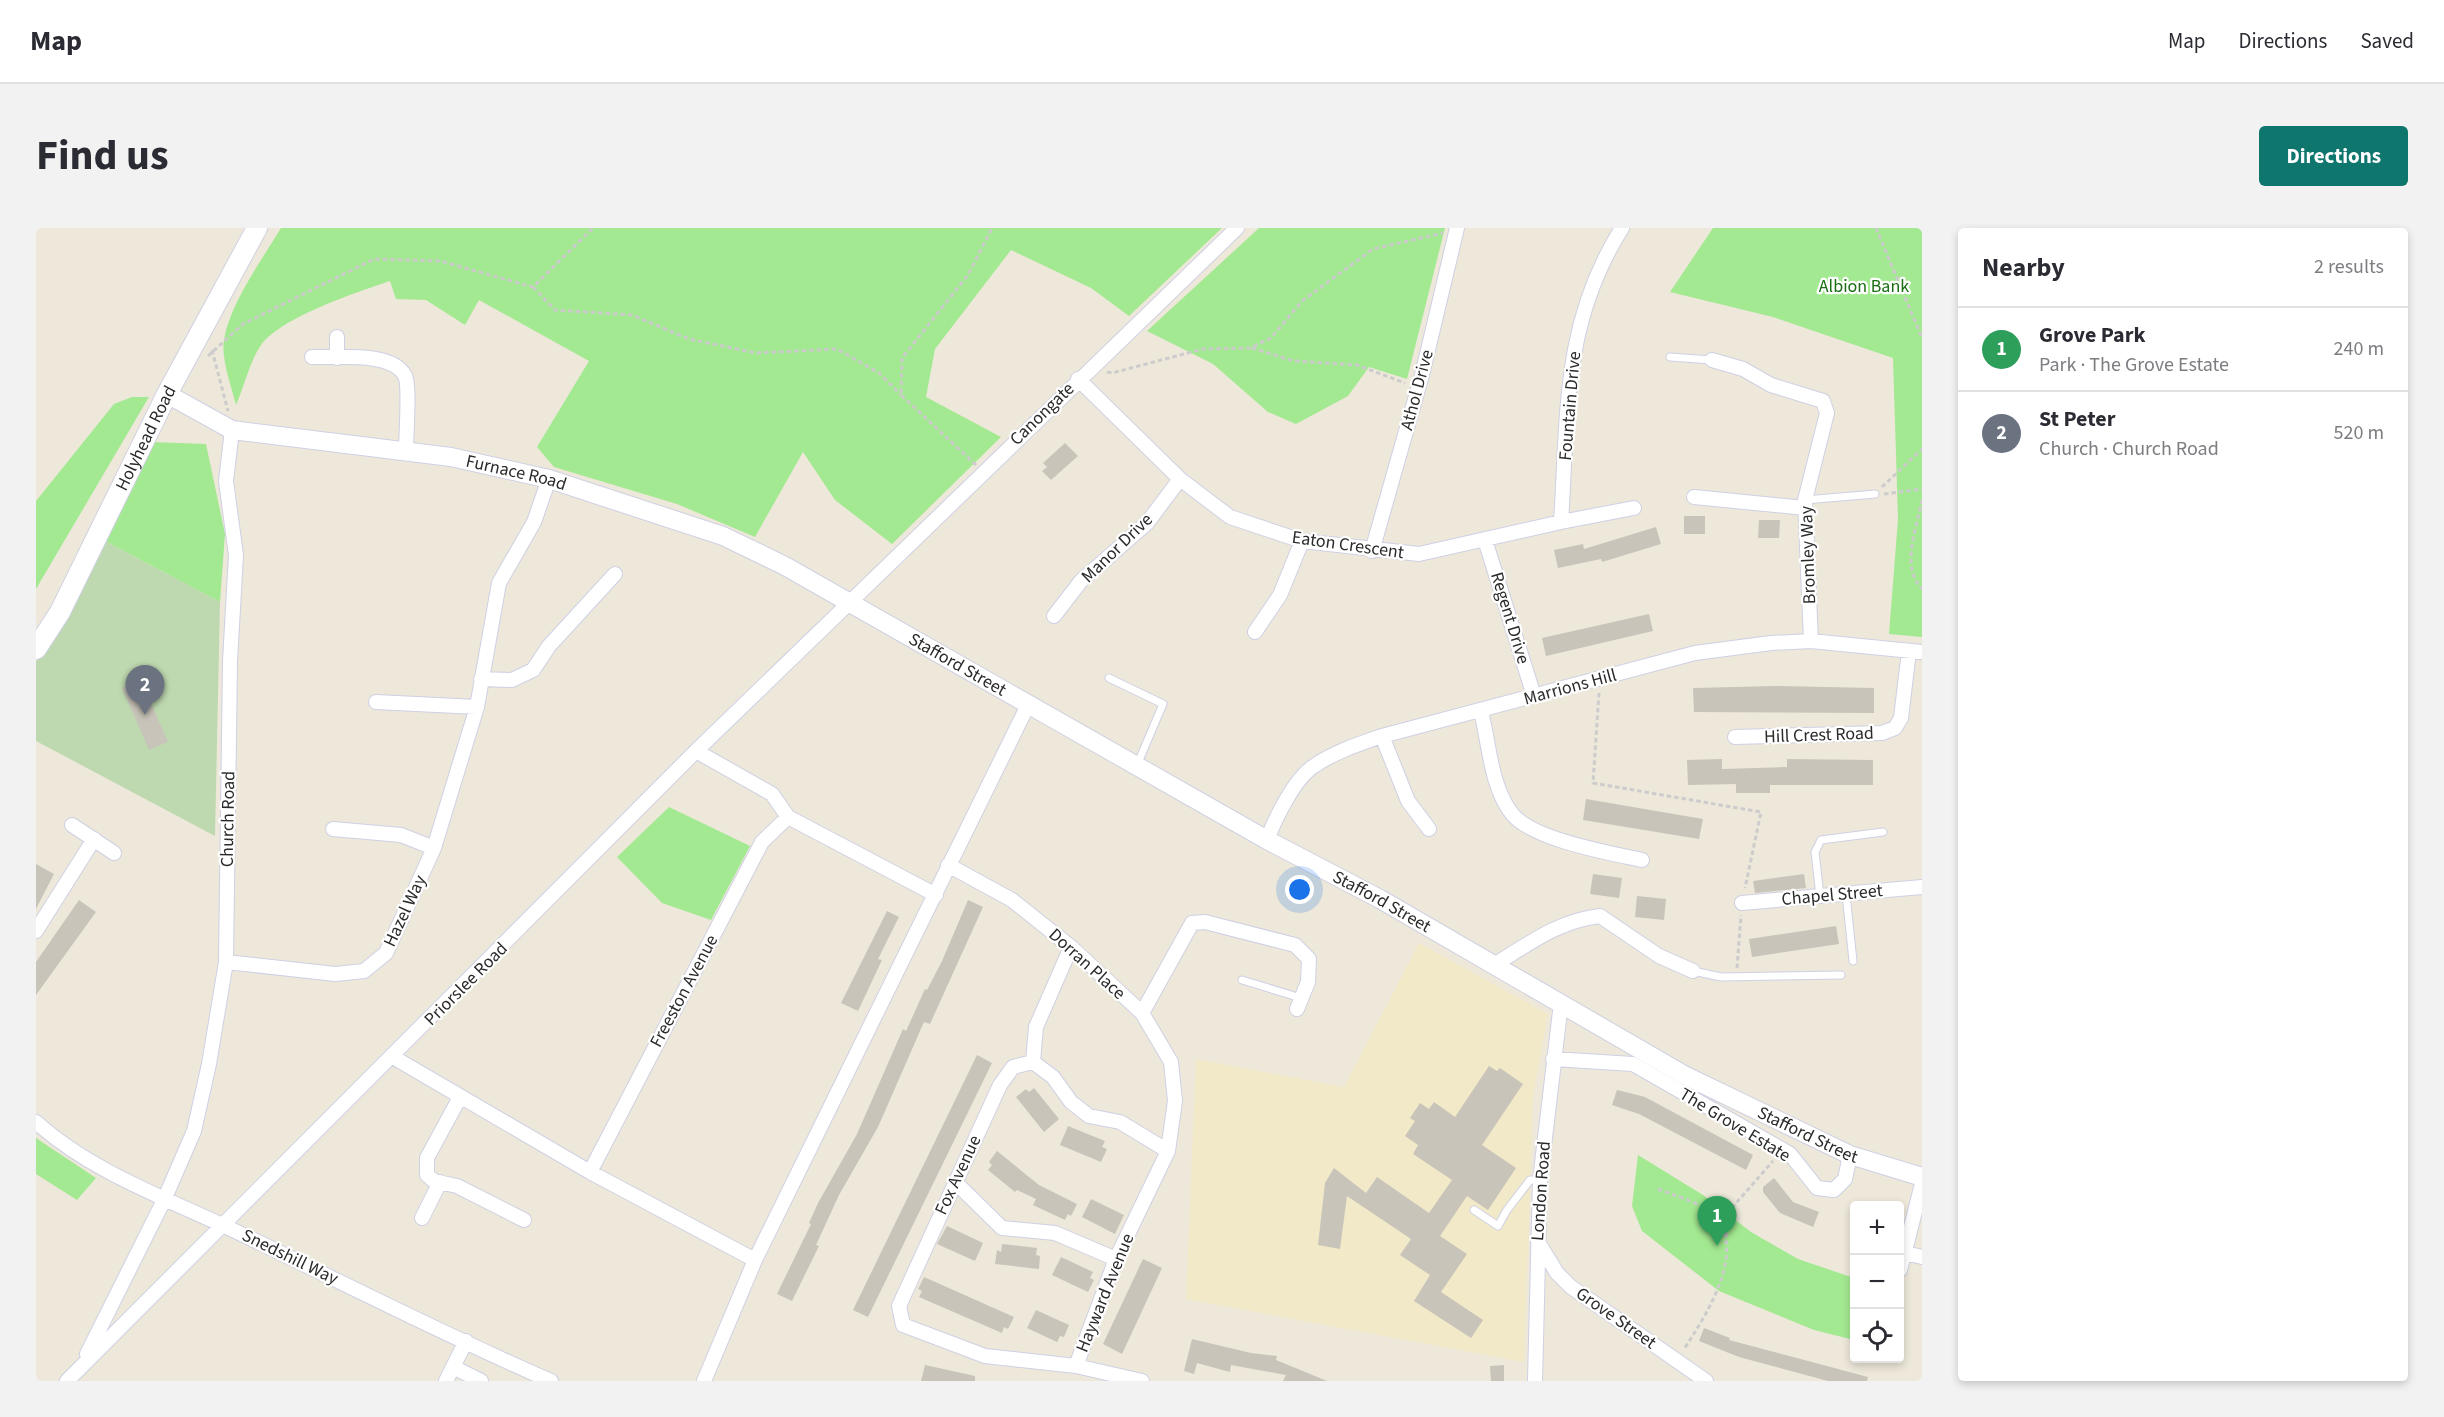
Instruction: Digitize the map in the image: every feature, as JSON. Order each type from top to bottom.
[{"type":"main road","name":"Holyhead Road","points":[[36,649],[60,612],[167,394],[257,228]]},
{"type":"street","name":"Canongate","points":[[850,603],[1078,379],[1237,228]]},
{"type":"street","name":"Athol Drive","points":[[1372,551],[1418,387],[1456,228]]},
{"type":"street","name":"Fountain Drive","points":[[1561,522],[1572,357],[1596,276],[1622,228]]},
{"type":"street","points":[[337,337],[337,358]]},
{"type":"street","points":[[312,357],[380,359],[397,365],[406,377],[406,451]]},
{"type":"street","name":"Bromley Way","points":[[1712,360],[1743,369],[1771,385],[1823,401],[1827,413],[1805,504],[1811,641]]},
{"type":"street","name":"Eaton Crescent","points":[[1078,379],[1180,479],[1230,517],[1302,541],[1419,555],[1561,522],[1634,508]]},
{"type":"street","name":"Furnace Road","points":[[167,394],[232,430],[451,456],[549,479],[723,536],[785,566],[850,603]]},
{"type":"street","name":"Church Road","points":[[164,1200],[194,1131],[209,1064],[226,962],[230,661],[236,555],[226,481],[232,430]]},
{"type":"street","name":"Hazel Way","points":[[226,962],[335,974],[364,971],[386,953],[434,848],[477,707],[499,583],[534,522],[549,479]]},
{"type":"street","name":"Manor Drive","points":[[1054,616],[1081,581],[1147,523],[1180,479]]},
{"type":"street","points":[[1694,497],[1805,504]]},
{"type":"street","name":"Regent Drive","points":[[1485,540],[1534,696]]},
{"type":"street","points":[[1255,632],[1280,596],[1302,541]]},
{"type":"street","points":[[482,679],[512,680],[533,670],[549,646],[615,574]]},
{"type":"street","name":"Stafford Street","points":[[850,603],[1267,840],[1380,899],[1684,1075],[1850,1155],[1922,1177]]},
{"type":"street","name":"Priorslee Road","points":[[68,1381],[81,1365],[393,1057],[696,751],[850,603]]},
{"type":"street","name":"Marrions Hill","points":[[1267,840],[1279,810],[1312,767],[1348,748],[1382,736],[1695,653],[1771,643],[1811,641],[1916,651]]},
{"type":"street","name":"Hill Crest Road","points":[[1735,737],[1882,733],[1895,728],[1901,718],[1916,651]]},
{"type":"street","points":[[376,702],[477,707]]},
{"type":"street","points":[[704,1381],[755,1260],[1029,703]]},
{"type":"street","points":[[1482,711],[1498,785],[1513,815],[1531,829],[1578,845],[1642,860]]},
{"type":"street","points":[[1382,736],[1407,801],[1429,829]]},
{"type":"street","points":[[696,751],[772,794],[788,817],[936,895]]},
{"type":"street","name":"Freeston Avenue","points":[[590,1172],[762,842],[788,817]]},
{"type":"street","points":[[72,825],[114,853]]},
{"type":"street","points":[[333,829],[401,836],[434,848]]},
{"type":"street","points":[[36,932],[94,839]]},
{"type":"street","name":"Dorran Place","points":[[948,865],[1012,900],[1071,947],[1142,1013],[1171,1062],[1175,1101]]},
{"type":"street","name":"Chapel Street","points":[[1742,903],[1922,887]]},
{"type":"street","points":[[1494,965],[1546,933],[1574,919],[1600,916],[1659,956],[1693,971]]},
{"type":"street","points":[[1142,1013],[1192,922],[1205,922],[1295,945],[1310,959],[1308,982],[1299,1004]]},
{"type":"street","points":[[1071,947],[1036,1027],[1034,1062],[1053,1077],[1071,1102],[1089,1116],[1120,1122],[1168,1151]]},
{"type":"street","name":"London Road","points":[[1535,1381],[1540,1180],[1561,1003]]},
{"type":"street","points":[[393,1057],[590,1172],[755,1260]]},
{"type":"street","name":"The Grove Estate","points":[[1553,1059],[1633,1064],[1790,1154],[1817,1188],[1834,1190],[1845,1179],[1850,1155]]},
{"type":"street","name":"Fox Avenue","points":[[899,1306],[1000,1084],[1013,1067],[1034,1062]]},
{"type":"street","points":[[460,1097],[427,1158],[427,1174],[440,1182],[458,1186],[524,1220]]},
{"type":"street","name":"Hayward Avenue","points":[[899,1306],[903,1325],[985,1356],[1076,1366],[1116,1259],[1168,1151],[1175,1101]]},
{"type":"street","name":"Snedshill Way","points":[[36,1122],[103,1168],[164,1200],[223,1225],[551,1381]]},
{"type":"street","points":[[422,1218],[440,1182]]},
{"type":"street","points":[[955,1182],[1002,1228],[1055,1233],[1116,1259]]},
{"type":"street","points":[[1904,1256],[1922,1184]]},
{"type":"street","name":"Priorslee Road","points":[[81,1365],[164,1200]]},
{"type":"street","name":"Grove Street","points":[[1538,1242],[1557,1273],[1571,1287],[1677,1360],[1699,1379]]},
{"type":"street","points":[[1905,1253],[1922,1257]]},
{"type":"street","points":[[446,1381],[466,1341]]},
{"type":"street","points":[[1076,1366],[1142,1381]]},
{"type":"street","points":[[453,1368],[481,1381]]},
{"type":"lane","points":[[1670,357],[1712,360]]},
{"type":"lane","points":[[1805,504],[1875,495]]},
{"type":"lane","points":[[1109,678],[1163,704],[1136,766]]},
{"type":"lane","points":[[1820,896],[1815,852],[1821,840],[1882,832]]},
{"type":"lane","points":[[1846,894],[1853,961]]},
{"type":"lane","points":[[1693,971],[1721,977],[1841,975]]},
{"type":"lane","points":[[1242,980],[1299,1004]]},
{"type":"lane","points":[[1474,1210],[1498,1226],[1530,1180],[1540,1180]]},
{"type":"path","points":[[533,287],[593,228]]},
{"type":"path","points":[[901,395],[902,358],[968,275],[992,228]]},
{"type":"path","points":[[1250,348],[1271,338],[1302,301],[1373,249],[1427,238],[1456,228]]},
{"type":"path","points":[[1875,228],[1922,339]]},
{"type":"path","points":[[205,359],[243,324],[374,259],[440,261],[533,287],[555,310],[632,315],[689,339],[756,353],[837,349],[879,373],[984,472]]},
{"type":"path","points":[[212,346],[232,430]]},
{"type":"path","points":[[1089,369],[1112,373],[1203,350],[1250,348],[1294,361],[1357,365],[1418,387]]},
{"type":"path","points":[[1875,495],[1922,449]]},
{"type":"path","points":[[1875,495],[1922,489]]},
{"type":"path","points":[[1922,500],[1910,564],[1914,581],[1922,589]]},
{"type":"path","points":[[1600,679],[1593,783],[1761,812],[1742,903],[1736,977]]},
{"type":"path","points":[[1677,1360],[1701,1323],[1720,1282],[1726,1265],[1726,1239],[1730,1210],[1782,1149]]},
{"type":"path","points":[[1658,1189],[1713,1215],[1726,1239]]},
{"type":"shaded area","points":[[1419,943],[1548,1014],[1533,1098],[1524,1362],[1186,1299],[1196,1059],[1344,1087]]},
{"type":"green space","points":[[281,228],[1222,228],[1129,316],[1091,288],[1011,250],[935,349],[926,397],[1001,437],[892,544],[835,500],[803,452],[755,537],[677,504],[554,467],[537,447],[589,361],[479,300],[465,325],[426,300],[396,299],[390,281],[302,315],[271,335],[257,351],[236,405],[224,356],[224,341],[228,325],[243,290]]},
{"type":"green space","points":[[1259,228],[1445,228],[1407,379],[1369,367],[1348,396],[1296,424],[1268,412],[1213,364],[1147,331]]},
{"type":"green space","name":"Albion Bank","points":[[1713,228],[1922,228],[1922,637],[1889,634],[1898,519],[1893,358],[1773,317],[1670,292]]},
{"type":"green space","points":[[132,397],[149,397],[36,589],[36,501],[114,404]]},
{"type":"green space","points":[[152,442],[206,444],[225,534],[220,602],[103,540]]},
{"type":"green space","points":[[103,540],[220,602],[215,836],[36,741],[36,662],[64,618]]},
{"type":"green space","points":[[669,807],[750,846],[711,920],[662,903],[617,857]]},
{"type":"green space","points":[[36,1138],[96,1178],[77,1200],[36,1174]]},
{"type":"green space","points":[[1638,1155],[1703,1195],[1751,1232],[1798,1259],[1850,1277],[1850,1339],[1814,1330],[1719,1291],[1642,1231],[1632,1206]]},
{"type":"building","points":[[1065,443],[1078,456],[1051,480],[1042,471],[1047,467],[1043,463]]},
{"type":"building","points":[[1684,516],[1705,516],[1705,534],[1684,534]]},
{"type":"building","points":[[1759,520],[1780,520],[1779,538],[1758,538]]},
{"type":"building","points":[[1656,527],[1661,544],[1602,562],[1601,559],[1558,568],[1554,550],[1583,544],[1584,549]]},
{"type":"building","points":[[1649,614],[1653,631],[1546,656],[1542,638]]},
{"type":"building","points":[[141,680],[168,742],[149,750],[122,688]]},
{"type":"building","points":[[1776,686],[1874,688],[1874,713],[1694,712],[1693,688]]},
{"type":"building","points":[[1722,759],[1722,769],[1787,767],[1787,759],[1873,760],[1873,785],[1770,785],[1770,793],[1736,793],[1736,784],[1688,785],[1687,760]]},
{"type":"building","points":[[1586,799],[1703,819],[1699,839],[1583,820]]},
{"type":"building","points":[[36,864],[54,874],[36,909]]},
{"type":"building","points":[[1593,874],[1622,878],[1619,898],[1590,894]]},
{"type":"building","points":[[1804,874],[1806,888],[1755,893],[1753,881]]},
{"type":"building","points":[[1637,896],[1666,899],[1664,920],[1635,917]]},
{"type":"building","points":[[79,900],[96,912],[36,995],[36,962]]},
{"type":"building","points":[[968,900],[983,907],[930,1024],[924,1022],[878,1127],[839,1195],[816,1245],[819,1246],[792,1301],[777,1294],[811,1224],[809,1223],[818,1203],[857,1134],[903,1029],[906,1031],[925,989],[927,990],[942,961]]},
{"type":"building","points":[[887,911],[899,917],[878,959],[882,960],[858,1011],[841,1003]]},
{"type":"building","points":[[1836,926],[1839,944],[1752,957],[1749,939]]},
{"type":"building","points":[[977,1055],[992,1063],[868,1317],[853,1310]]},
{"type":"building","points":[[1489,1066],[1497,1071],[1500,1068],[1523,1084],[1482,1145],[1516,1168],[1488,1210],[1467,1196],[1440,1236],[1467,1254],[1441,1292],[1483,1320],[1471,1338],[1414,1301],[1430,1275],[1400,1255],[1411,1239],[1347,1196],[1340,1249],[1318,1245],[1325,1183],[1334,1168],[1366,1193],[1377,1177],[1429,1213],[1452,1180],[1413,1154],[1418,1145],[1405,1136],[1415,1121],[1410,1118],[1420,1103],[1429,1109],[1434,1102],[1455,1117]]},
{"type":"building","points":[[1034,1088],[1059,1119],[1044,1132],[1016,1097],[1026,1089],[1029,1092]]},
{"type":"building","points":[[1617,1090],[1645,1097],[1753,1155],[1746,1170],[1639,1114],[1612,1105]]},
{"type":"building","points":[[1068,1126],[1105,1141],[1102,1147],[1107,1149],[1101,1162],[1060,1145]]},
{"type":"building","points":[[997,1151],[1039,1185],[1077,1204],[1071,1216],[1068,1214],[1065,1220],[1033,1205],[1036,1199],[1017,1190],[1015,1192],[988,1170],[992,1165],[989,1162]]},
{"type":"building","points":[[1774,1178],[1793,1202],[1819,1212],[1813,1227],[1780,1213],[1763,1192],[1763,1187]]},
{"type":"building","points":[[1091,1199],[1124,1215],[1115,1234],[1082,1217]]},
{"type":"building","points":[[947,1226],[983,1243],[975,1261],[937,1244]]},
{"type":"building","points":[[1002,1244],[1037,1248],[1036,1255],[1040,1256],[1039,1269],[995,1264],[997,1250],[1001,1252]]},
{"type":"building","points":[[1061,1257],[1093,1272],[1090,1278],[1094,1280],[1088,1292],[1052,1275]]},
{"type":"building","points":[[1143,1259],[1162,1268],[1122,1354],[1103,1344]]},
{"type":"building","points":[[924,1277],[1014,1317],[1008,1329],[1004,1327],[1002,1333],[919,1297],[922,1291],[918,1289]]},
{"type":"building","points":[[1036,1310],[1069,1325],[1064,1337],[1060,1336],[1057,1342],[1027,1328]]},
{"type":"building","points":[[1704,1328],[1730,1338],[1729,1340],[1868,1377],[1867,1381],[1828,1381],[1739,1357],[1699,1341]]},
{"type":"building","points":[[1192,1339],[1251,1353],[1277,1356],[1276,1360],[1327,1381],[1283,1381],[1286,1375],[1231,1365],[1230,1372],[1197,1363],[1194,1374],[1184,1371]]},
{"type":"building","points":[[925,1365],[975,1376],[975,1381],[921,1381]]},
{"type":"building","points":[[1504,1365],[1504,1381],[1491,1381],[1490,1366]]},
{"type":"place","name":"St Peter","points":[[145,715]]},
{"type":"place","name":"Grove Park","points":[[1717,1246]]}]
